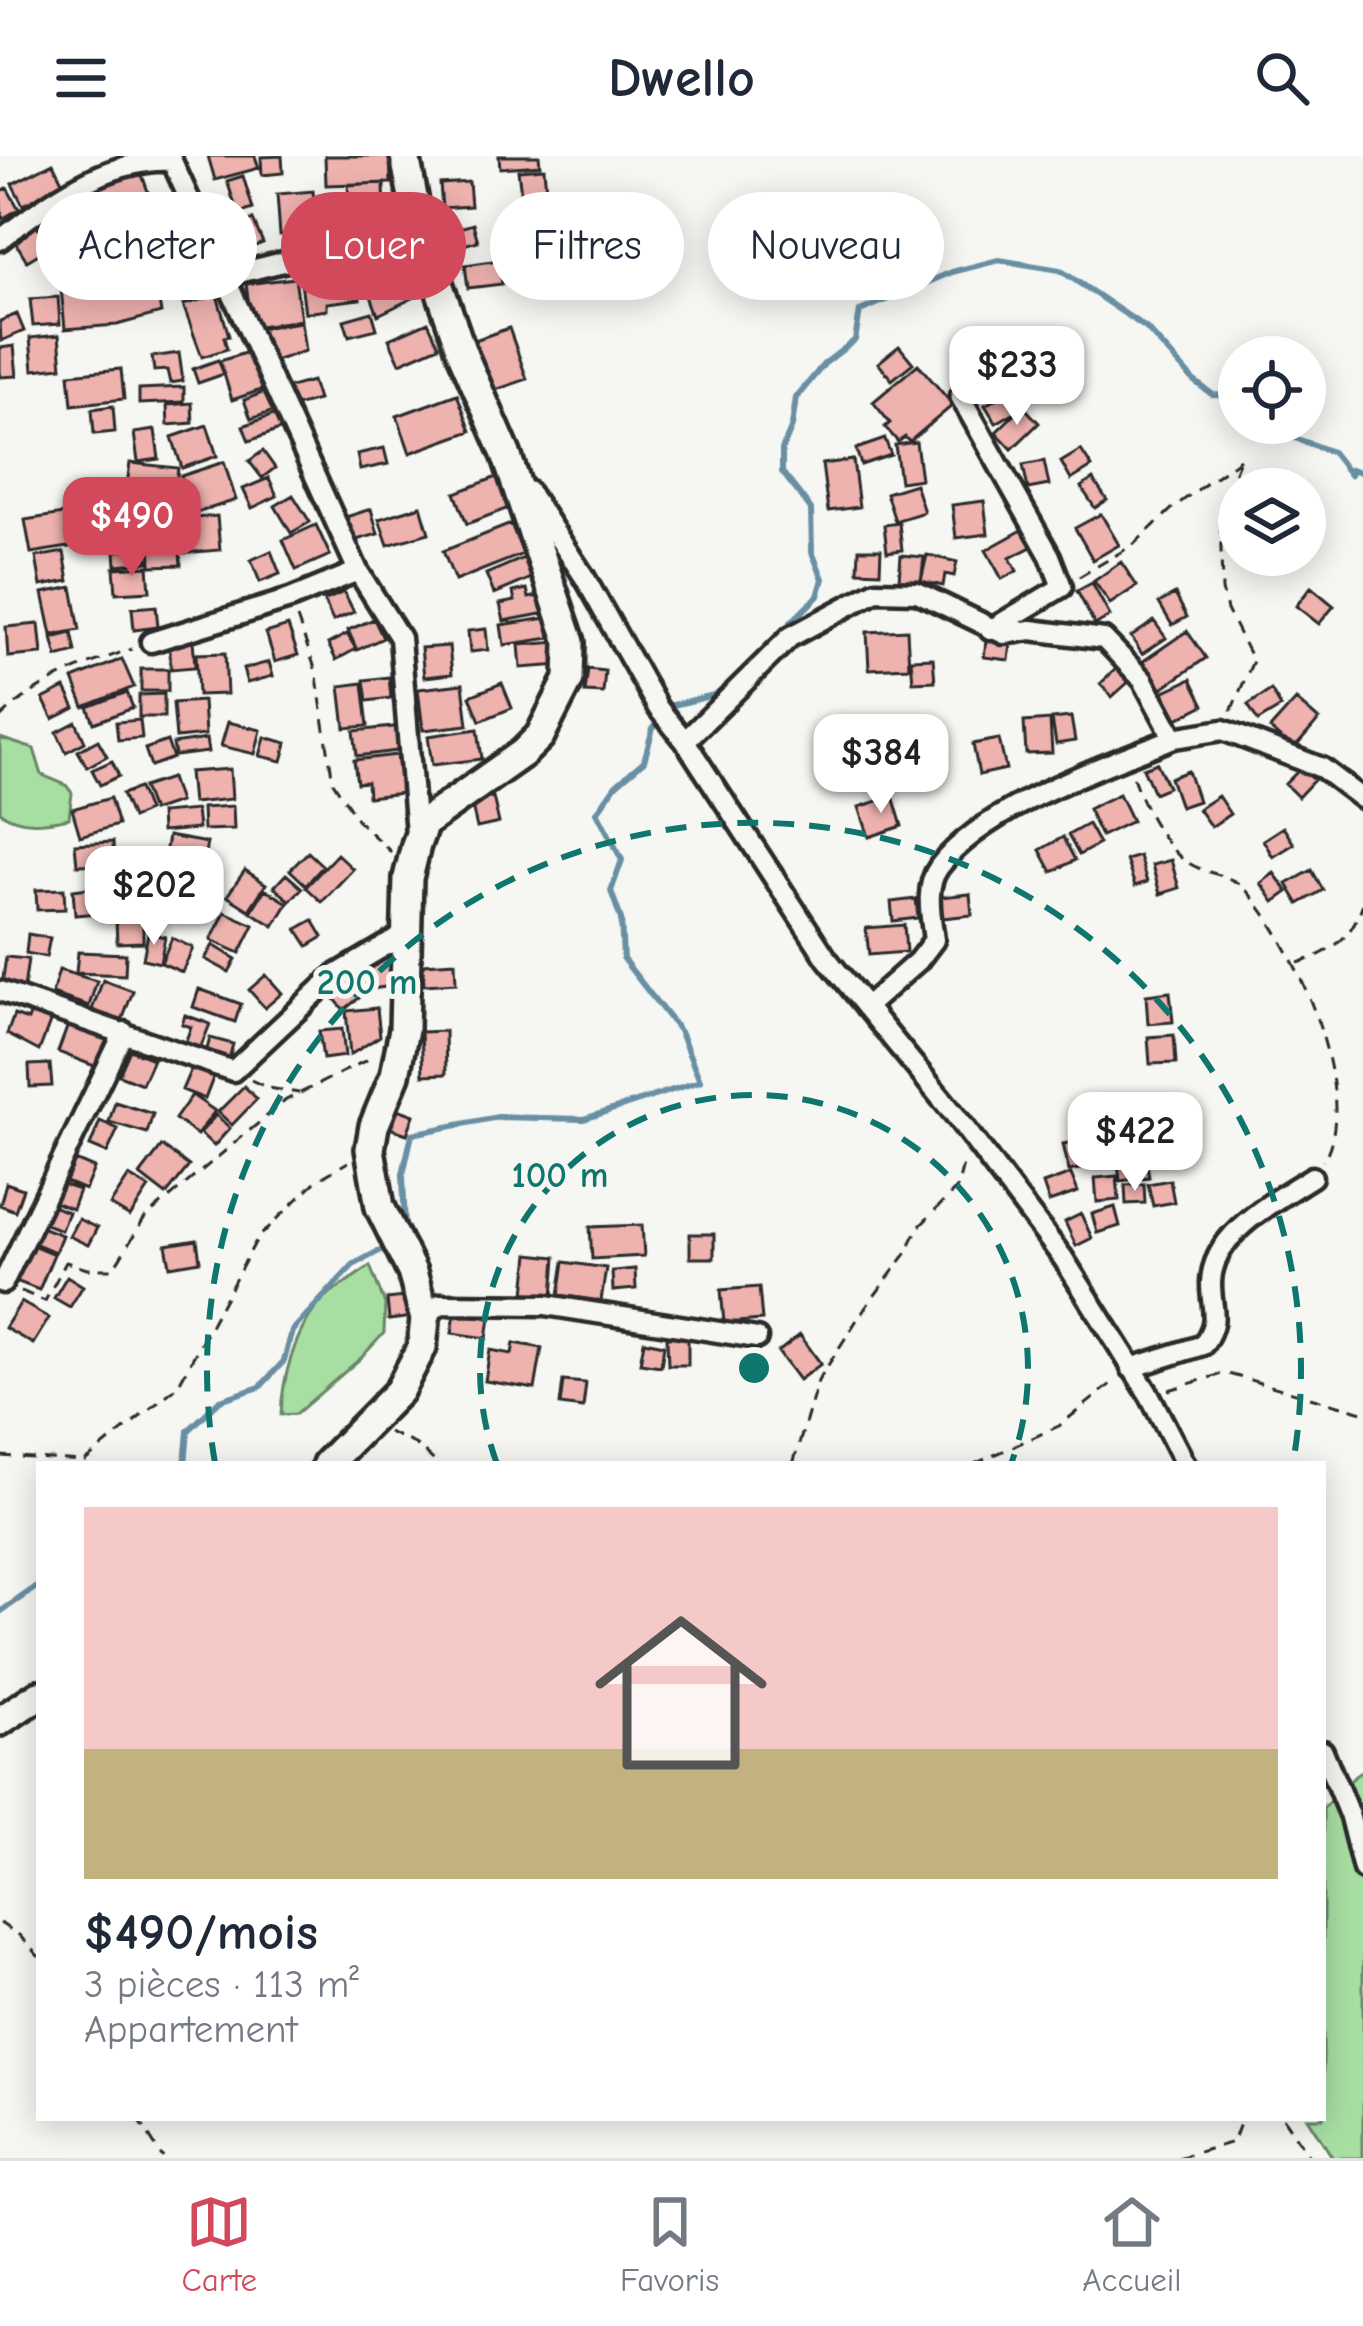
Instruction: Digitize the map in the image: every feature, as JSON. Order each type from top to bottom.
[{"type":"street","points":[[405,156],[412,192]]},
{"type":"street","points":[[68,192],[156,160],[172,161],[187,192]]},
{"type":"street","points":[[0,240],[36,210]]},
{"type":"street","points":[[237,300],[304,460],[358,572],[400,638],[413,858],[401,1043],[370,1149],[380,1207],[412,1272],[425,1319],[422,1347],[399,1391],[330,1461]]},
{"type":"street","points":[[413,858],[424,824],[540,736],[569,679],[570,642],[506,454],[443,300]]},
{"type":"street","points":[[960,396],[1050,556],[1062,587],[990,630]]},
{"type":"street","points":[[506,454],[585,578],[663,715],[685,741],[827,959],[1063,1258],[1150,1396],[1183,1461]]},
{"type":"street","points":[[151,642],[290,599],[358,572]]},
{"type":"street","points":[[685,741],[790,637],[875,591],[917,592],[1004,634],[1031,630],[1104,639],[1143,680],[1174,738]]},
{"type":"street","points":[[866,1007],[918,961],[934,940],[929,897],[937,869],[981,829],[1023,803],[1126,757],[1174,738],[1223,730],[1322,768],[1363,799]]},
{"type":"street","points":[[0,992],[233,1071],[334,976],[407,933]]},
{"type":"street","points":[[3,1283],[124,1032]]},
{"type":"street","points":[[1131,1368],[1203,1346],[1217,1324],[1211,1278],[1234,1228],[1312,1177]]},
{"type":"street","points":[[425,1319],[440,1304],[546,1305],[757,1338]]},
{"type":"street","points":[[0,1721],[36,1697]]},
{"type":"street","points":[[1326,1758],[1350,1817],[1363,1869]]},
{"type":"path","points":[[1062,587],[1132,544],[1241,458],[1220,509],[1222,590],[1253,661],[1223,730]]},
{"type":"path","points":[[290,599],[316,671],[333,782],[359,822],[413,858]]},
{"type":"path","points":[[0,718],[19,699],[68,671],[151,642]]},
{"type":"path","points":[[1126,757],[1142,806],[1184,861],[1243,886],[1297,964],[1311,995],[1331,1069],[1335,1141],[1312,1177]]},
{"type":"path","points":[[1297,964],[1330,952],[1358,918],[1363,903]]},
{"type":"path","points":[[3,1283],[44,1301],[66,1262],[88,1269],[113,1269],[145,1219],[286,1100],[401,1043]]},
{"type":"path","points":[[233,1071],[268,1088],[300,1093]]},
{"type":"path","points":[[795,1461],[818,1381],[905,1256],[918,1228],[957,1188],[970,1136]]},
{"type":"path","points":[[0,1456],[85,1461],[177,1387],[257,1239],[316,1181],[370,1149]]},
{"type":"path","points":[[981,1461],[1059,1426],[1131,1368]]},
{"type":"path","points":[[1150,1396],[1226,1373],[1363,1412]]},
{"type":"path","points":[[370,1424],[415,1444],[435,1461]]},
{"type":"path","points":[[0,1923],[36,1954]]},
{"type":"path","points":[[140,2121],[163,2158]]},
{"type":"path","points":[[1178,2158],[1232,2142],[1241,2121]]},
{"type":"path","points":[[1285,2121],[1310,2158]]},
{"type":"green space","points":[[0,738],[34,749],[42,775],[66,785],[72,793],[69,818],[25,822],[0,812]]},
{"type":"green space","points":[[370,1266],[385,1304],[384,1333],[296,1414],[281,1415],[288,1369],[305,1324],[323,1300]]},
{"type":"green space","points":[[1363,1772],[1363,2158],[1333,2158],[1309,2121],[1326,2121],[1326,1805]]},
{"type":"building","points":[[208,156],[255,156],[259,168],[215,180]]},
{"type":"building","points":[[282,156],[283,173],[262,175],[261,157]]},
{"type":"building","points":[[325,156],[390,156],[391,183],[326,185]]},
{"type":"building","points":[[499,156],[539,156],[540,165],[500,168]]},
{"type":"building","points":[[53,163],[64,185],[36,192],[36,199],[23,205],[12,184]]},
{"type":"building","points":[[544,168],[546,191],[521,192],[518,170]]},
{"type":"building","points":[[141,172],[148,192],[91,192]]},
{"type":"building","points":[[243,176],[248,192],[231,192],[227,181]]},
{"type":"building","points":[[469,182],[471,206],[466,206],[466,192],[441,192],[440,184]]},
{"type":"building","points":[[384,183],[384,192],[348,192],[348,185]]},
{"type":"building","points":[[7,188],[19,209],[2,219],[0,192]]},
{"type":"building","points":[[277,194],[281,194],[281,235],[280,235]]},
{"type":"building","points":[[36,224],[36,256],[27,261],[13,238]]},
{"type":"building","points":[[473,224],[478,241],[466,244],[466,226]]},
{"type":"building","points":[[490,261],[490,285],[468,288],[466,265]]},
{"type":"building","points":[[281,280],[281,300],[298,300],[301,320],[252,327],[248,300],[257,300],[257,283]]},
{"type":"building","points":[[30,299],[58,300],[60,324],[33,326]]},
{"type":"building","points":[[62,300],[159,300],[161,313],[117,325],[65,329]]},
{"type":"building","points":[[218,300],[229,336],[224,337],[227,349],[202,357],[183,305]]},
{"type":"building","points":[[303,300],[352,300],[327,303],[327,310],[305,313]]},
{"type":"building","points":[[372,300],[409,300],[378,315]]},
{"type":"building","points":[[372,312],[377,329],[349,336],[344,320]]},
{"type":"building","points":[[17,314],[24,331],[1,341],[0,321]]},
{"type":"building","points":[[301,322],[305,351],[265,364],[253,329]]},
{"type":"building","points":[[428,322],[439,346],[400,363],[389,339]]},
{"type":"building","points":[[509,328],[527,379],[490,392],[472,341]]},
{"type":"building","points":[[59,335],[62,367],[33,370],[30,338]]},
{"type":"building","points":[[14,346],[17,376],[0,377],[0,348]]},
{"type":"building","points":[[899,346],[913,363],[892,380],[878,363]]},
{"type":"building","points":[[980,348],[995,373],[976,385],[961,360]]},
{"type":"building","points":[[254,350],[267,388],[232,400],[220,361]]},
{"type":"building","points":[[179,353],[183,381],[170,383],[167,370],[154,371],[152,357]]},
{"type":"building","points":[[218,360],[224,374],[198,383],[193,369]]},
{"type":"building","points":[[918,364],[953,405],[909,442],[905,437],[898,442],[873,402]]},
{"type":"building","points":[[121,369],[124,399],[72,405],[69,374]]},
{"type":"building","points":[[312,381],[318,400],[289,408],[283,389]]},
{"type":"building","points":[[184,387],[184,402],[139,404],[139,389]]},
{"type":"building","points":[[267,391],[274,411],[251,419],[244,400]]},
{"type":"building","points":[[1007,393],[1017,411],[996,423],[985,405]]},
{"type":"building","points":[[457,394],[471,431],[410,453],[397,416]]},
{"type":"building","points":[[192,403],[193,423],[168,425],[167,405]]},
{"type":"building","points":[[113,406],[115,432],[94,434],[92,409]]},
{"type":"building","points":[[1023,406],[1039,423],[1012,449],[996,432]]},
{"type":"building","points":[[279,413],[285,428],[249,441],[243,426]]},
{"type":"building","points":[[207,425],[217,456],[182,468],[172,437]]},
{"type":"building","points":[[155,430],[159,459],[138,462],[134,433]]},
{"type":"building","points":[[885,439],[891,455],[861,465],[856,449]]},
{"type":"building","points":[[916,442],[921,479],[900,482],[895,445]]},
{"type":"building","points":[[384,448],[388,464],[360,470],[357,454]]},
{"type":"building","points":[[1081,450],[1092,467],[1071,480],[1061,462]]},
{"type":"building","points":[[263,451],[275,468],[262,478],[249,461]]},
{"type":"building","points":[[853,460],[859,507],[828,511],[822,464]]},
{"type":"building","points":[[1044,461],[1049,485],[1028,489],[1023,465]]},
{"type":"building","points":[[224,462],[236,500],[193,514],[181,476]]},
{"type":"building","points":[[130,463],[178,468],[175,491],[127,485]]},
{"type":"building","points":[[502,475],[514,506],[467,524],[455,493]]},
{"type":"building","points":[[269,478],[277,496],[252,508],[243,489]]},
{"type":"building","points":[[1093,479],[1107,500],[1095,508],[1081,487]]},
{"type":"building","points":[[915,484],[924,512],[895,521],[886,493]]},
{"type":"building","points":[[293,495],[310,522],[291,533],[275,506]]},
{"type":"building","points":[[984,501],[988,534],[956,538],[952,505]]},
{"type":"building","points":[[177,504],[178,528],[157,529],[155,506]]},
{"type":"building","points":[[421,506],[429,533],[388,545],[379,519]]},
{"type":"building","points":[[371,509],[378,534],[353,541],[346,517]]},
{"type":"building","points":[[76,512],[81,545],[31,553],[25,520]]},
{"type":"building","points":[[1101,514],[1119,545],[1093,560],[1075,528]]},
{"type":"building","points":[[217,516],[220,550],[184,553],[181,519]]},
{"type":"building","points":[[119,517],[144,518],[142,538],[118,536]]},
{"type":"building","points":[[899,523],[902,550],[887,552],[884,525]]},
{"type":"building","points":[[511,524],[523,554],[455,581],[443,551]]},
{"type":"building","points":[[316,525],[330,555],[296,570],[283,540]]},
{"type":"building","points":[[1024,529],[1033,546],[1010,558],[1017,571],[1002,579],[986,550]]},
{"type":"building","points":[[179,540],[181,565],[151,566],[150,541]]},
{"type":"building","points":[[146,548],[148,562],[116,565],[115,551]]},
{"type":"building","points":[[859,549],[881,549],[880,572],[858,571]]},
{"type":"building","points":[[271,551],[280,574],[260,582],[251,560]]},
{"type":"building","points":[[64,552],[69,581],[41,586],[36,557]]},
{"type":"building","points":[[531,555],[539,575],[494,594],[486,574]]},
{"type":"building","points":[[901,555],[924,557],[921,582],[899,580]]},
{"type":"building","points":[[927,555],[957,562],[954,576],[945,574],[943,586],[921,581]]},
{"type":"building","points":[[1121,562],[1137,586],[1110,604],[1094,581]]},
{"type":"building","points":[[148,566],[150,591],[116,593],[114,568]]},
{"type":"building","points":[[1092,583],[1110,616],[1095,625],[1077,591]]},
{"type":"building","points":[[72,587],[80,630],[52,635],[43,593]]},
{"type":"building","points":[[1311,587],[1334,606],[1319,624],[1296,606]]},
{"type":"building","points":[[527,589],[529,598],[543,595],[546,613],[504,621],[500,604],[515,601],[513,592]]},
{"type":"building","points":[[344,592],[354,612],[333,621],[324,601]]},
{"type":"building","points":[[1175,594],[1187,617],[1172,625],[1159,603]]},
{"type":"building","points":[[156,606],[158,627],[134,630],[132,608]]},
{"type":"building","points":[[547,618],[550,638],[504,645],[501,625]]},
{"type":"building","points":[[374,619],[383,638],[357,650],[348,630]]},
{"type":"building","points":[[1154,621],[1166,638],[1142,654],[1131,637]]},
{"type":"building","points":[[39,624],[42,654],[8,657],[6,627]]},
{"type":"building","points":[[288,626],[298,655],[275,662],[266,633]]},
{"type":"building","points":[[486,629],[488,650],[470,652],[468,631]]},
{"type":"building","points":[[907,630],[909,667],[869,669],[867,632]]},
{"type":"building","points":[[1187,631],[1206,658],[1161,689],[1142,662]]},
{"type":"building","points":[[72,633],[76,652],[57,657],[52,638]]},
{"type":"building","points":[[347,634],[356,649],[336,660],[328,644]]},
{"type":"building","points":[[193,639],[195,667],[171,669],[169,641]]},
{"type":"building","points":[[986,641],[1011,644],[1009,660],[984,657]]},
{"type":"building","points":[[559,642],[561,665],[521,668],[519,645]]},
{"type":"building","points":[[449,646],[452,674],[424,677],[421,648]]},
{"type":"building","points":[[225,653],[227,694],[198,695],[196,654]]},
{"type":"building","points":[[933,658],[935,681],[913,682],[911,659]]},
{"type":"building","points":[[122,659],[134,687],[84,707],[73,679]]},
{"type":"building","points":[[269,662],[273,676],[247,683],[243,669]]},
{"type":"building","points":[[1119,666],[1132,679],[1112,697],[1100,684]]},
{"type":"building","points":[[141,669],[168,669],[168,691],[141,691]]},
{"type":"building","points":[[588,669],[605,671],[603,693],[585,692]]},
{"type":"building","points":[[389,677],[391,698],[367,701],[364,680]]},
{"type":"building","points":[[1191,679],[1204,705],[1177,719],[1163,692]]},
{"type":"building","points":[[363,683],[368,726],[345,728],[340,686]]},
{"type":"building","points":[[502,683],[512,708],[480,721],[470,696]]},
{"type":"building","points":[[463,684],[468,725],[423,730],[418,689]]},
{"type":"building","points":[[65,688],[75,708],[53,719],[43,699]]},
{"type":"building","points":[[1271,690],[1281,707],[1258,721],[1248,705]]},
{"type":"building","points":[[127,692],[133,708],[94,723],[88,707]]},
{"type":"building","points":[[164,694],[164,717],[139,717],[139,695]]},
{"type":"building","points":[[1296,700],[1319,720],[1293,750],[1270,729]]},
{"type":"building","points":[[203,701],[205,735],[176,738],[173,703]]},
{"type":"building","points":[[1071,717],[1075,741],[1056,744],[1052,719]]},
{"type":"building","points":[[140,720],[142,738],[118,740],[116,722]]},
{"type":"building","points":[[1050,720],[1052,753],[1026,754],[1024,722]]},
{"type":"building","points":[[76,722],[85,742],[66,752],[57,732]]},
{"type":"building","points":[[228,722],[261,730],[255,754],[221,746]]},
{"type":"building","points":[[403,726],[405,750],[357,756],[354,731]]},
{"type":"building","points":[[478,729],[482,759],[432,765],[428,736]]},
{"type":"building","points":[[265,737],[287,743],[282,761],[260,756]]},
{"type":"building","points":[[206,739],[208,752],[175,756],[173,744]]},
{"type":"building","points":[[999,739],[1006,769],[979,775],[973,744]]},
{"type":"building","points":[[98,740],[107,756],[87,767],[78,751]]},
{"type":"building","points":[[167,741],[173,758],[151,766],[145,749]]},
{"type":"building","points":[[397,755],[402,793],[368,797],[367,782],[357,783],[354,760]]},
{"type":"building","points":[[112,761],[119,776],[100,785],[92,770]]},
{"type":"building","points":[[1157,763],[1168,787],[1154,793],[1143,768]]},
{"type":"building","points":[[1301,768],[1314,780],[1298,797],[1285,784]]},
{"type":"building","points":[[230,769],[232,799],[192,803],[189,772]]},
{"type":"building","points":[[1188,771],[1198,801],[1180,807],[1170,778]]},
{"type":"building","points":[[171,778],[179,802],[152,811],[143,787]]},
{"type":"building","points":[[139,788],[148,811],[132,818],[122,794]]},
{"type":"building","points":[[1119,794],[1132,821],[1101,836],[1088,809]]},
{"type":"building","points":[[893,796],[902,826],[869,837],[859,807]]},
{"type":"building","points":[[1218,796],[1230,814],[1211,827],[1198,809]]},
{"type":"building","points":[[493,797],[499,823],[477,828],[471,802]]},
{"type":"building","points":[[110,798],[118,825],[80,836],[72,809]]},
{"type":"building","points":[[233,806],[234,829],[203,830],[202,808]]},
{"type":"building","points":[[196,810],[198,829],[161,832],[160,813]]},
{"type":"building","points":[[1088,824],[1099,844],[1079,855],[1068,835]]},
{"type":"building","points":[[1283,827],[1294,844],[1273,857],[1263,840]]},
{"type":"building","points":[[168,836],[207,843],[203,863],[165,855]]},
{"type":"building","points":[[1063,837],[1075,860],[1052,872],[1040,850]]},
{"type":"building","points":[[113,842],[114,864],[77,865],[75,844]]},
{"type":"building","points":[[308,852],[323,866],[306,885],[290,870]]},
{"type":"building","points":[[337,854],[353,869],[322,902],[306,887]]},
{"type":"building","points":[[1139,856],[1147,882],[1135,886],[1126,860]]},
{"type":"building","points":[[154,858],[156,914],[123,915],[120,860]]},
{"type":"building","points":[[1171,860],[1179,888],[1160,894],[1152,865]]},
{"type":"building","points":[[179,862],[208,871],[197,906],[168,897]]},
{"type":"building","points":[[245,870],[266,884],[249,910],[227,896]]},
{"type":"building","points":[[1312,870],[1323,890],[1299,904],[1287,884]]},
{"type":"building","points":[[1274,873],[1288,892],[1274,902],[1261,883]]},
{"type":"building","points":[[286,874],[302,888],[290,901],[274,887]]},
{"type":"building","points":[[96,887],[98,913],[75,915],[73,890]]},
{"type":"building","points":[[64,889],[65,909],[37,910],[36,890]]},
{"type":"building","points":[[265,889],[288,903],[274,926],[251,912]]},
{"type":"building","points":[[970,894],[972,915],[942,918],[940,897]]},
{"type":"building","points":[[916,899],[918,918],[893,921],[891,902]]},
{"type":"building","points":[[225,912],[254,925],[240,953],[211,940]]},
{"type":"building","points":[[143,919],[143,942],[117,943],[116,920]]},
{"type":"building","points":[[313,920],[323,937],[308,946],[297,929]]},
{"type":"building","points":[[904,925],[906,952],[869,955],[866,928]]},
{"type":"building","points":[[148,933],[165,937],[160,963],[143,959]]},
{"type":"building","points":[[28,934],[50,938],[46,957],[26,953]]},
{"type":"building","points":[[172,938],[193,948],[182,972],[161,963]]},
{"type":"building","points":[[213,945],[236,959],[229,972],[205,959]]},
{"type":"building","points":[[78,952],[126,954],[125,975],[76,973]]},
{"type":"building","points":[[396,956],[400,985],[371,989],[367,960]]},
{"type":"building","points":[[6,957],[28,959],[24,988],[2,985]]},
{"type":"building","points":[[455,962],[456,983],[424,985],[423,964]]},
{"type":"building","points":[[59,970],[97,981],[89,1006],[52,994]]},
{"type":"building","points":[[353,970],[369,990],[344,1010],[328,991]]},
{"type":"building","points":[[266,975],[282,993],[265,1008],[249,990]]},
{"type":"building","points":[[103,980],[133,991],[120,1026],[90,1015]]},
{"type":"building","points":[[199,989],[241,1004],[235,1022],[193,1007]]},
{"type":"building","points":[[1170,992],[1173,1022],[1148,1024],[1146,995]]},
{"type":"building","points":[[377,1008],[380,1036],[350,1055],[346,1011]]},
{"type":"building","points":[[32,1009],[52,1017],[39,1051],[7,1034],[14,1015],[28,1020]]},
{"type":"building","points":[[185,1015],[210,1024],[198,1054],[183,1048],[191,1027],[182,1024]]},
{"type":"building","points":[[68,1025],[113,1042],[102,1069],[58,1052]]},
{"type":"building","points":[[342,1029],[345,1056],[323,1059],[319,1031]]},
{"type":"building","points":[[445,1031],[446,1074],[423,1075],[421,1032]]},
{"type":"building","points":[[1174,1035],[1176,1063],[1150,1064],[1148,1037]]},
{"type":"building","points":[[210,1038],[233,1044],[229,1059],[206,1053]]},
{"type":"building","points":[[130,1050],[153,1059],[142,1084],[119,1075]]},
{"type":"building","points":[[50,1064],[52,1086],[30,1087],[29,1065]]},
{"type":"building","points":[[193,1064],[215,1073],[205,1099],[182,1090]]},
{"type":"building","points":[[244,1086],[257,1099],[232,1125],[218,1112]]},
{"type":"building","points":[[192,1095],[215,1111],[197,1135],[175,1119]]},
{"type":"building","points":[[115,1102],[153,1114],[147,1133],[109,1122]]},
{"type":"building","points":[[395,1108],[414,1115],[407,1134],[387,1127]]},
{"type":"building","points":[[1130,1109],[1139,1134],[1124,1140],[1115,1115]]},
{"type":"building","points":[[216,1115],[230,1128],[214,1146],[200,1133]]},
{"type":"building","points":[[100,1121],[118,1129],[107,1153],[90,1146]]},
{"type":"building","points":[[1092,1139],[1098,1165],[1069,1171],[1063,1144]]},
{"type":"building","points":[[162,1146],[189,1166],[166,1195],[140,1175]]},
{"type":"building","points":[[1145,1151],[1149,1177],[1120,1181],[1117,1154]]},
{"type":"building","points":[[75,1160],[94,1168],[85,1190],[66,1182]]},
{"type":"building","points":[[1071,1174],[1078,1192],[1049,1202],[1043,1184]]},
{"type":"building","points":[[129,1176],[149,1188],[130,1217],[110,1205]]},
{"type":"building","points":[[1117,1176],[1119,1200],[1097,1202],[1095,1178]]},
{"type":"building","points":[[1170,1180],[1174,1202],[1153,1206],[1148,1184]]},
{"type":"building","points":[[6,1183],[23,1189],[15,1211],[0,1205]]},
{"type":"building","points":[[61,1184],[79,1190],[72,1209],[54,1202]]},
{"type":"building","points":[[1144,1184],[1145,1203],[1126,1204],[1125,1185]]},
{"type":"building","points":[[50,1205],[68,1212],[61,1230],[43,1223]]},
{"type":"building","points":[[1115,1207],[1120,1226],[1097,1233],[1092,1214]]},
{"type":"building","points":[[1081,1214],[1092,1238],[1076,1246],[1065,1222]]},
{"type":"building","points":[[78,1219],[97,1228],[88,1245],[69,1236]]},
{"type":"building","points":[[36,1225],[62,1235],[55,1252],[29,1241]]},
{"type":"building","points":[[642,1225],[644,1256],[592,1259],[590,1227]]},
{"type":"building","points":[[690,1234],[714,1234],[714,1258],[690,1258]]},
{"type":"building","points":[[197,1240],[200,1261],[170,1266],[166,1245]]},
{"type":"building","points":[[28,1243],[54,1254],[39,1290],[13,1280]]},
{"type":"building","points":[[529,1254],[556,1257],[553,1296],[525,1293]]},
{"type":"building","points":[[564,1262],[606,1268],[601,1301],[559,1295]]},
{"type":"building","points":[[635,1269],[636,1289],[613,1291],[612,1271]]},
{"type":"building","points":[[67,1276],[83,1286],[70,1307],[54,1298]]},
{"type":"building","points":[[759,1287],[762,1320],[724,1323],[721,1290]]},
{"type":"building","points":[[411,1296],[413,1317],[389,1320],[387,1299]]},
{"type":"building","points":[[21,1302],[49,1318],[33,1344],[5,1328]]},
{"type":"building","points":[[455,1313],[490,1318],[487,1338],[452,1333]]},
{"type":"building","points":[[800,1335],[821,1364],[799,1380],[778,1352]]},
{"type":"building","points":[[688,1336],[688,1365],[668,1365],[667,1337]]},
{"type":"building","points":[[644,1341],[664,1345],[661,1366],[640,1363]]},
{"type":"building","points":[[514,1343],[542,1348],[535,1389],[485,1381],[490,1350],[512,1354]]},
{"type":"building","points":[[563,1381],[586,1383],[583,1408],[560,1405]]},
{"type":"waterway","points":[[405,1233],[403,1174],[412,1134],[498,1117],[584,1119],[700,1081],[680,1032],[623,959],[621,919],[611,891],[622,860],[597,812],[616,785],[644,761],[653,728],[669,706],[718,694],[818,596],[823,579],[812,552],[811,509],[782,472],[782,450],[796,398],[824,364],[855,340],[860,311],[952,272],[999,260],[1060,270],[1146,328],[1193,380],[1218,395]]},
{"type":"waterway","points":[[1311,444],[1332,452],[1350,475],[1351,469],[1363,473]]},
{"type":"waterway","points":[[185,1461],[188,1431],[220,1400],[260,1387],[284,1361],[292,1331],[353,1265],[392,1244]]},
{"type":"waterway","points":[[0,1612],[36,1587]]}]
